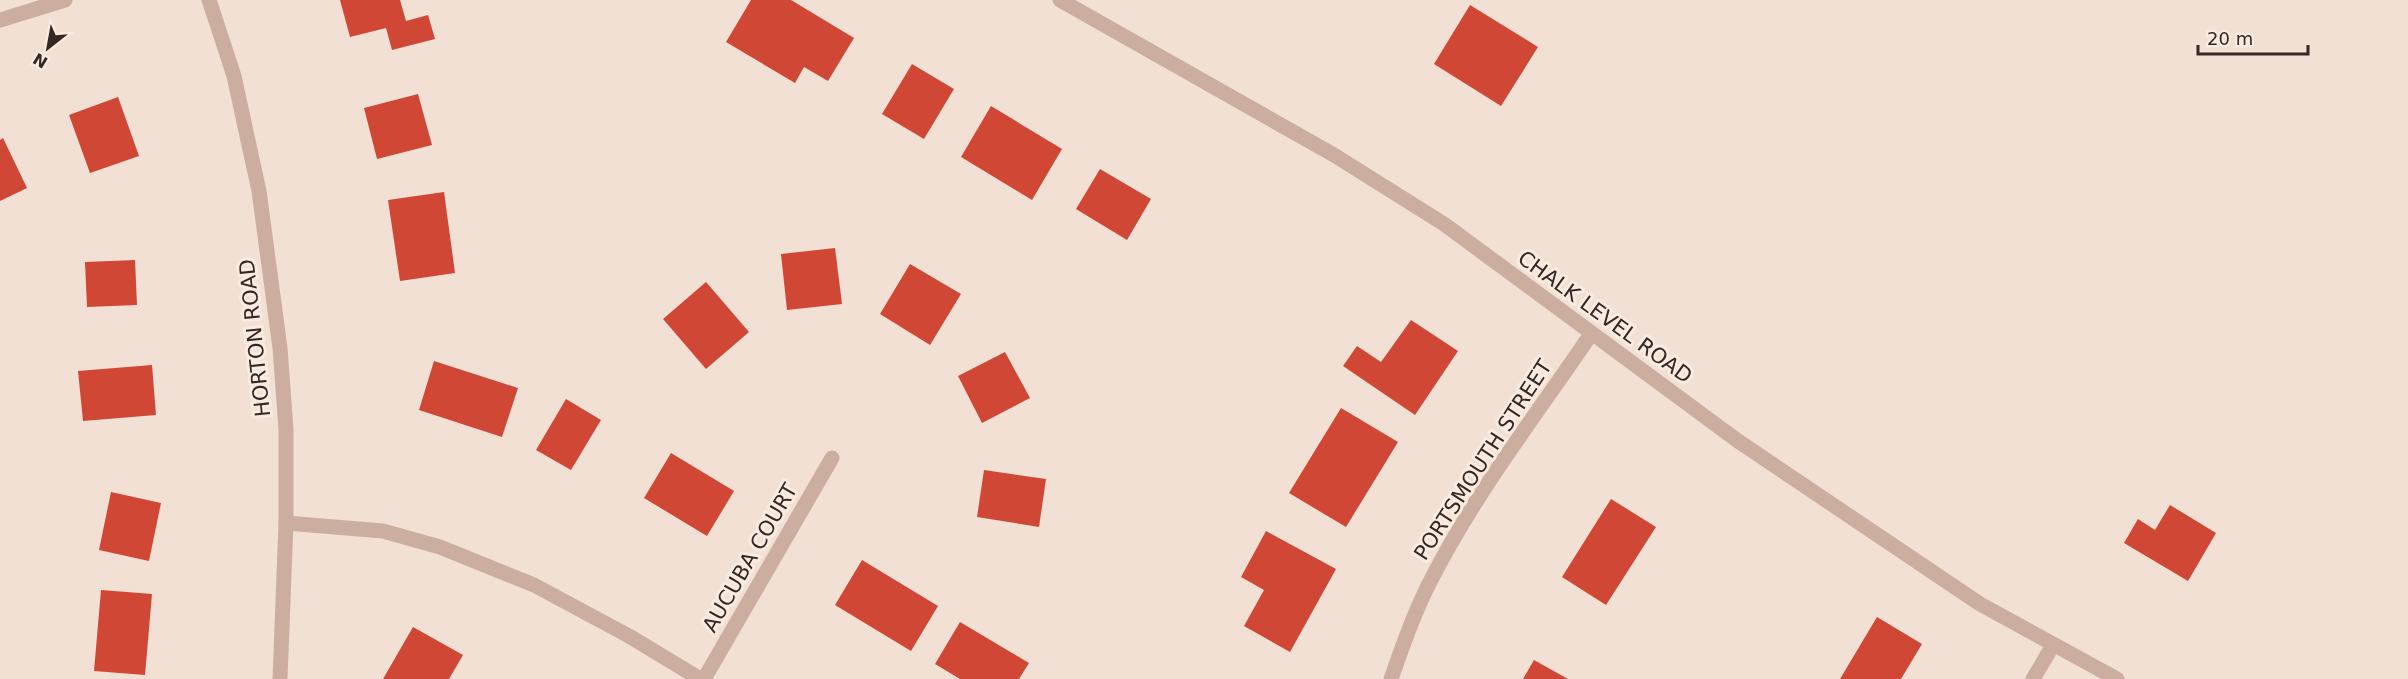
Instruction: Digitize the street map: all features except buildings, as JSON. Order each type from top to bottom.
[{"type":"street","points":[[0,20],[65,0]]},
{"type":"street","name":"HORTON ROAD","points":[[209,0],[234,76],[259,191],[280,348],[286,429],[286,523],[280,679]]},
{"type":"street","name":"CHALK LEVEL ROAD","points":[[1060,0],[1334,155],[1444,224],[1738,441],[1825,500],[1980,604],[2117,679]]},
{"type":"street","name":"PORTSMOUTH STREET","points":[[1391,679],[1406,635],[1431,578],[1462,524],[1591,334]]},
{"type":"street","name":"AUCUBA COURT","points":[[702,679],[832,458]]},
{"type":"street","points":[[286,523],[383,531],[440,548],[534,585],[629,636],[702,679]]},
{"type":"street","points":[[2033,679],[2053,645]]}]
